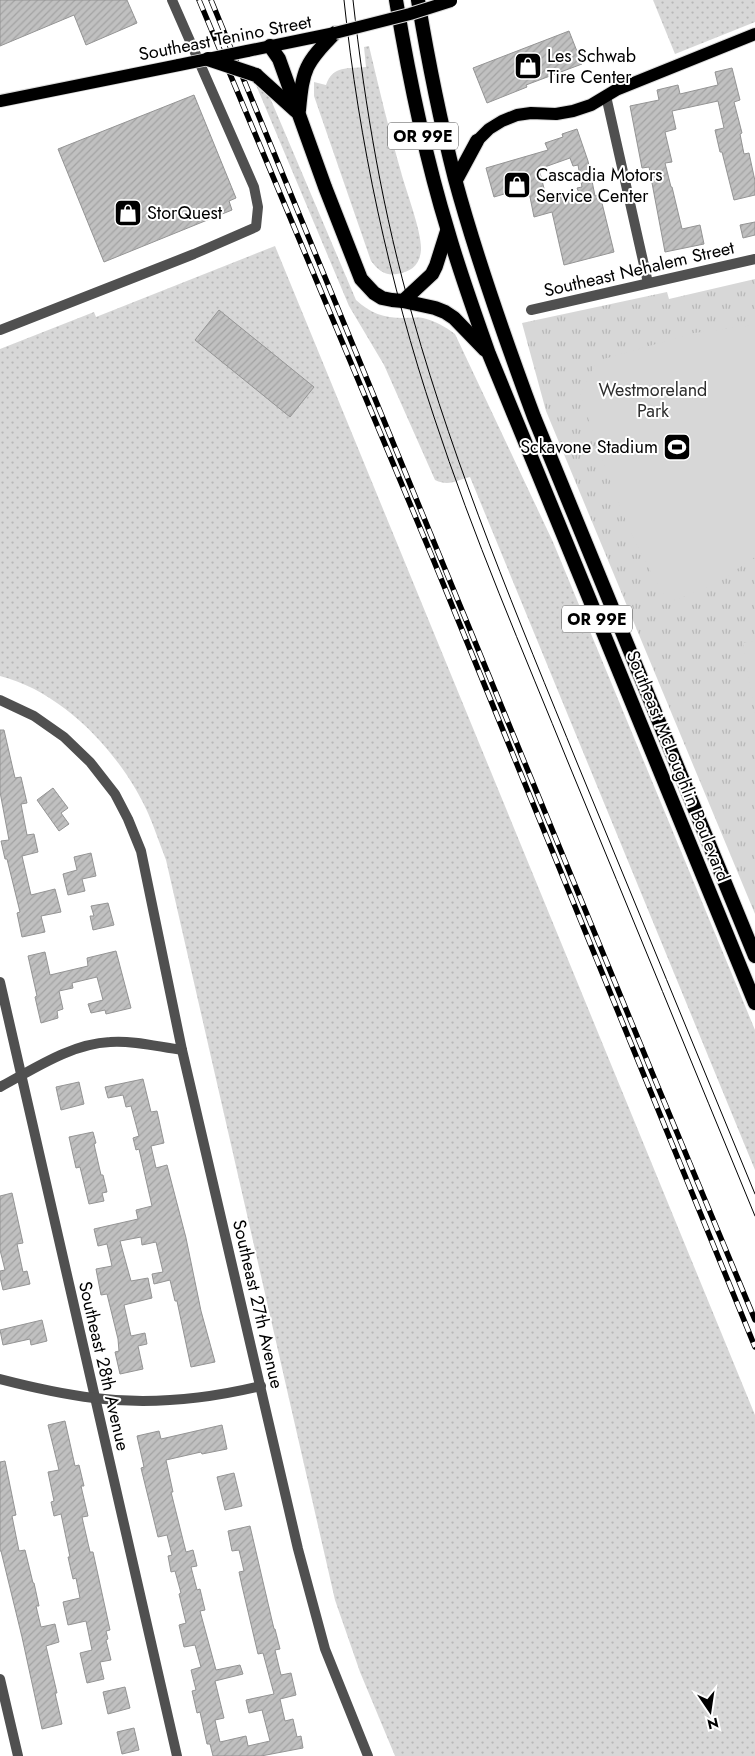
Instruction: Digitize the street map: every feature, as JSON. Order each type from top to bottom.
[{"type":"highway","name":"Southeast McLoughlin Boulevard","points":[[396,0],[422,136],[447,231],[489,354],[755,1004]]},
{"type":"highway","name":"Southeast McLoughlin Boulevard","points":[[418,0],[429,65],[456,180],[496,312],[534,417],[755,956]]},
{"type":"highway","points":[[298,114],[305,71],[314,55],[334,33]]},
{"type":"highway","points":[[270,46],[279,59],[325,187],[361,279],[374,293],[382,298],[435,308],[449,315],[489,354]]},
{"type":"highway","points":[[208,59],[256,75],[298,114]]},
{"type":"highway","points":[[456,180],[477,141]]},
{"type":"highway","points":[[403,301],[432,274],[447,231]]},
{"type":"main road","name":"Southeast Tenino Street","points":[[0,101],[334,33],[410,14],[452,1]]},
{"type":"main road","points":[[477,141],[489,129],[517,115],[565,113],[590,105],[616,90],[754,37]]},
{"type":"street","points":[[0,330],[185,258],[256,227],[258,207],[254,187],[172,0]]},
{"type":"street","points":[[606,96],[648,283]]},
{"type":"street","name":"Southeast Nehalem Street","points":[[531,310],[755,259]]},
{"type":"street","name":"Southeast 27th Avenue","points":[[0,700],[41,721],[64,737],[90,762],[115,794],[141,851],[182,1050],[298,1549],[326,1649],[368,1756]]},
{"type":"street","name":"Southeast 28th Avenue","points":[[0,982],[177,1756]]},
{"type":"street","points":[[0,1087],[59,1055],[82,1047],[109,1042],[127,1042],[182,1050]]},
{"type":"street","points":[[0,1379],[55,1392],[95,1398],[133,1400],[181,1399],[228,1394],[261,1386]]},
{"type":"street","points":[[0,1679],[18,1756]]},
{"type":"green space","points":[[653,0],[755,0],[755,22],[675,54]]},
{"type":"green space","points":[[369,46],[392,141],[421,242],[417,264],[407,272],[397,274],[382,272],[371,261],[314,96],[314,82],[326,85],[337,71],[347,68],[366,67],[364,47]]},
{"type":"green space","points":[[256,85],[264,90],[271,100],[356,300],[383,316],[423,318],[440,324],[455,334],[553,542],[755,1030],[755,1170],[470,477],[449,483],[435,480],[384,365],[349,306]]},
{"type":"green space","points":[[275,246],[755,1415],[755,1756],[395,1756],[360,1672],[335,1600],[166,860],[148,813],[137,791],[107,748],[68,711],[46,696],[24,684],[0,676],[0,349],[94,312],[96,317]]},
{"type":"green space","name":"Westmoreland Park","points":[[755,279],[755,914],[546,411],[522,323],[667,292],[669,299]]},
{"type":"green space","name":"Sckavone Stadium","points":[[755,325],[755,557],[712,586],[669,602],[654,578],[629,527],[580,394],[597,361],[694,333]]},
{"type":"green space","points":[[755,641],[755,713],[743,643]]},
{"type":"building","points":[[0,0],[127,0],[137,23],[86,45],[74,15],[0,46]]},
{"type":"building","name":"Les Schwab Tire Center","points":[[569,31],[582,64],[526,85],[527,87],[487,103],[473,68]]},
{"type":"building","points":[[732,68],[740,100],[734,102],[742,133],[740,134],[744,154],[749,153],[755,181],[755,195],[734,200],[715,130],[724,128],[718,101],[672,111],[676,129],[665,132],[672,162],[665,163],[682,229],[700,225],[704,244],[665,252],[649,167],[642,168],[630,106],[659,100],[657,90],[678,85],[680,94],[718,85],[715,72]]},
{"type":"building","points":[[194,95],[236,198],[229,201],[232,210],[104,262],[58,149]]},
{"type":"building","points":[[577,129],[588,161],[595,196],[600,195],[614,252],[564,265],[552,212],[534,217],[528,187],[494,197],[486,168],[548,150],[545,143],[563,137],[562,134]],"holes":[[[570,158],[573,166],[578,165],[582,187],[577,188],[579,193],[547,200],[539,169]]]},
{"type":"building","points":[[755,222],[755,235],[743,238],[740,225]]},
{"type":"building","points":[[219,310],[314,387],[290,417],[195,340]]},
{"type":"building","points":[[0,730],[4,730],[15,778],[21,777],[27,803],[21,804],[27,835],[34,834],[38,852],[22,856],[31,895],[55,889],[61,912],[41,916],[45,932],[22,937],[17,913],[20,912],[1,841],[9,840],[0,792]]},
{"type":"building","points":[[53,788],[68,808],[61,813],[69,824],[59,831],[37,800]]},
{"type":"building","points":[[91,853],[96,876],[82,879],[85,891],[68,895],[63,874],[77,870],[74,857]]},
{"type":"building","points":[[108,903],[114,925],[93,930],[90,916],[94,916],[91,906]]},
{"type":"building","points":[[116,951],[131,1008],[106,1014],[105,1010],[91,1013],[88,1004],[103,1000],[97,977],[72,983],[73,988],[59,991],[63,1009],[57,1011],[58,1018],[41,1023],[28,956],[45,952],[50,975],[88,966],[87,958]]},
{"type":"building","points":[[143,1079],[151,1112],[157,1111],[164,1143],[151,1146],[156,1168],[167,1165],[186,1238],[201,1311],[215,1362],[191,1367],[177,1301],[175,1301],[170,1280],[154,1284],[152,1274],[163,1272],[156,1242],[142,1245],[141,1237],[120,1241],[131,1281],[148,1278],[152,1298],[124,1305],[131,1336],[145,1333],[147,1344],[138,1346],[143,1369],[120,1374],[115,1352],[119,1351],[118,1339],[107,1294],[101,1295],[96,1269],[112,1266],[107,1244],[98,1246],[94,1229],[138,1219],[136,1210],[152,1206],[139,1149],[136,1150],[133,1138],[139,1136],[131,1106],[126,1107],[123,1095],[108,1098],[105,1087]]},
{"type":"building","points":[[79,1082],[84,1104],[61,1110],[56,1087]]},
{"type":"building","points":[[93,1132],[101,1175],[103,1175],[107,1192],[102,1193],[104,1201],[89,1204],[80,1167],[76,1168],[69,1137]]},
{"type":"building","points":[[12,1193],[23,1243],[17,1244],[23,1272],[27,1271],[30,1284],[3,1290],[0,1271],[5,1270],[0,1250],[0,1196]]},
{"type":"building","points":[[42,1320],[47,1341],[31,1345],[30,1339],[3,1345],[0,1330]]},
{"type":"building","points":[[65,1421],[75,1466],[79,1465],[84,1486],[81,1486],[88,1516],[82,1517],[90,1552],[93,1552],[110,1630],[106,1631],[108,1639],[106,1640],[111,1660],[100,1662],[104,1679],[87,1683],[80,1653],[92,1650],[86,1621],[68,1625],[63,1602],[80,1598],[76,1578],[73,1579],[68,1557],[70,1557],[61,1514],[54,1516],[51,1502],[54,1501],[48,1472],[59,1470],[48,1425]]},
{"type":"building","points":[[222,1425],[227,1449],[202,1454],[201,1452],[166,1460],[173,1492],[171,1492],[186,1552],[193,1550],[197,1566],[191,1567],[197,1590],[200,1589],[205,1610],[200,1611],[216,1670],[240,1665],[243,1674],[215,1681],[224,1718],[215,1720],[220,1742],[246,1736],[248,1746],[270,1741],[262,1710],[249,1713],[246,1700],[274,1694],[263,1653],[258,1654],[239,1572],[244,1571],[239,1550],[232,1551],[228,1531],[250,1526],[280,1649],[275,1650],[281,1675],[291,1673],[296,1695],[280,1699],[285,1721],[293,1719],[297,1737],[301,1736],[303,1748],[261,1756],[213,1756],[210,1744],[207,1744],[200,1712],[197,1713],[192,1691],[196,1690],[191,1670],[201,1667],[195,1645],[184,1647],[179,1625],[186,1623],[179,1594],[181,1593],[175,1571],[171,1572],[168,1556],[172,1555],[167,1535],[158,1537],[141,1468],[144,1467],[137,1436],[159,1431],[161,1439]]},
{"type":"building","points":[[5,1461],[16,1515],[12,1516],[19,1551],[25,1550],[39,1606],[36,1606],[41,1627],[55,1624],[59,1642],[46,1646],[62,1724],[42,1729],[22,1637],[0,1551],[0,1462]]},
{"type":"building","points":[[234,1473],[242,1506],[225,1510],[217,1477]]},
{"type":"building","points":[[125,1687],[130,1708],[108,1714],[103,1692]]},
{"type":"building","points":[[134,1728],[139,1750],[122,1754],[117,1732]]},
{"type":"tram line","points":[[344,0],[358,106],[378,211],[403,315],[434,417],[465,506],[499,593],[755,1216]]},
{"type":"tram line","points":[[353,0],[369,120],[384,200],[402,279],[448,432],[489,544],[533,655],[755,1194]]},
{"type":"railway","points":[[199,0],[431,554],[755,1347]]},
{"type":"railway","points":[[211,0],[755,1320]]},
{"type":"place","name":"Les Schwab Tire Center","points":[[528,66]]},
{"type":"place","name":"Cascadia Motors Service Center","points":[[517,185]]},
{"type":"place","name":"StorQuest","points":[[128,213]]},
{"type":"place","name":"Sckavone Stadium","points":[[677,447]]}]
